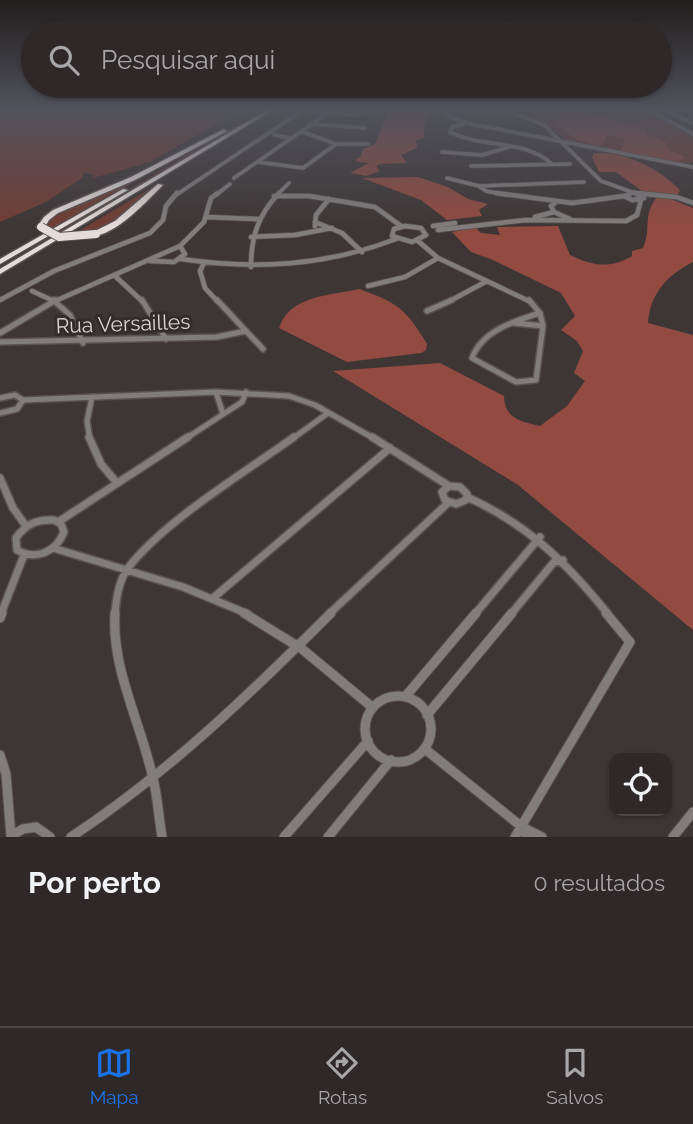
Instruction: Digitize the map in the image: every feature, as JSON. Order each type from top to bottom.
[{"type":"highway","points":[[190,149],[129,182],[57,211],[44,220],[41,227],[48,234],[60,237],[96,234],[118,223],[158,186],[211,149]]},
{"type":"highway","points":[[0,262],[193,149]]},
{"type":"highway","points":[[0,272],[204,149]]},
{"type":"street","points":[[0,300],[54,271],[150,233],[163,220],[166,206],[178,192],[245,149]]},
{"type":"street","points":[[0,333],[56,300],[180,246],[196,233],[206,217],[211,198],[276,149]]},
{"type":"street","points":[[258,162],[303,168],[330,149]]},
{"type":"street","points":[[456,153],[482,155],[503,149]]},
{"type":"street","points":[[527,149],[540,152],[552,164]]},
{"type":"street","points":[[570,149],[601,181],[616,188],[634,193],[665,195],[693,203]]},
{"type":"street","points":[[595,149],[693,166]]},
{"type":"street","points":[[482,155],[488,165]]},
{"type":"street","points":[[471,166],[570,164]]},
{"type":"street","points":[[447,178],[479,186],[584,182]]},
{"type":"street","points":[[251,267],[251,237],[257,219],[289,183]]},
{"type":"street","points":[[510,195],[514,184]]},
{"type":"street","points":[[479,186],[486,191],[555,203],[604,201],[634,193],[643,198]]},
{"type":"street","points":[[616,188],[624,195],[643,198],[665,195]]},
{"type":"street","points":[[274,197],[309,196],[382,209],[401,226],[429,229],[526,220],[625,221],[637,215],[643,198]]},
{"type":"street","points":[[314,231],[316,215],[329,199]]},
{"type":"street","points":[[554,212],[551,206],[555,203]]},
{"type":"street","points":[[429,229],[554,212],[582,222]]},
{"type":"street","points":[[206,217],[257,219]]},
{"type":"street","points":[[315,222],[342,233],[362,252]]},
{"type":"street","points":[[396,239],[391,232],[401,226]]},
{"type":"street","points":[[251,237],[332,228]]},
{"type":"street","points":[[148,261],[168,263],[181,259],[251,267],[306,264],[362,252],[396,239],[418,241],[425,238],[429,229]]},
{"type":"street","points":[[418,241],[438,258],[524,296],[541,313],[544,326],[536,380],[516,382],[471,358],[474,349],[509,324],[541,313]]},
{"type":"street","points":[[180,246],[185,254],[181,259]]},
{"type":"street","points":[[368,286],[405,277],[438,258]]},
{"type":"street","points":[[204,263],[200,271],[205,288],[263,349]]},
{"type":"street","points":[[114,275],[142,300],[166,340]]},
{"type":"street","points":[[427,311],[464,295],[487,281]]},
{"type":"street","points":[[32,291],[56,300],[72,315],[83,343]]},
{"type":"street","points":[[509,324],[544,326]]},
{"type":"street","name":"Rua Versailles","points":[[0,342],[166,340],[217,337],[246,331]]},
{"type":"street","points":[[216,392],[223,414]]},
{"type":"street","points":[[0,398],[15,395],[23,400],[216,392],[289,396],[328,413],[449,486],[460,487],[467,497],[503,512],[540,537],[563,559],[629,642],[525,832],[515,837]]},
{"type":"street","points":[[58,522],[242,402],[246,392]]},
{"type":"street","points":[[92,397],[87,419],[89,443],[103,468],[117,483]]},
{"type":"street","points":[[1,415],[17,409],[23,400]]},
{"type":"street","points":[[162,837],[154,782],[124,677],[114,628],[116,600],[125,570],[158,536],[328,413]]},
{"type":"street","points":[[213,598],[390,448]]},
{"type":"street","points":[[0,478],[13,508],[26,526]]},
{"type":"street","points":[[449,486],[442,495],[449,502],[460,503],[467,497]]},
{"type":"street","points":[[71,837],[116,810],[154,782],[449,502]]},
{"type":"street","points":[[43,519],[58,522],[63,528],[63,536],[53,548],[36,555],[24,555],[17,550],[15,542],[26,526],[43,519]]},
{"type":"street","points":[[405,697],[540,537]]},
{"type":"street","points":[[53,548],[213,598],[257,619],[299,646],[372,707]]},
{"type":"street","points":[[0,618],[24,555]]},
{"type":"street","points":[[427,715],[554,562],[563,559]]},
{"type":"street","points":[[390,696],[405,697],[418,703],[427,715],[431,729],[425,749],[414,759],[391,761],[377,753],[368,741],[365,726],[372,707],[390,696]]},
{"type":"street","points":[[284,837],[368,741]]},
{"type":"street","points":[[425,749],[525,832],[542,837]]},
{"type":"street","points":[[0,755],[6,774],[11,837],[23,829],[36,827],[50,837]]},
{"type":"street","points":[[328,837],[391,761]]},
{"type":"street","points":[[673,837],[693,812]]},
{"type":"shaded area","points":[[0,149],[173,149],[150,162],[93,178],[94,175],[84,172],[82,178],[46,202],[0,222]]},
{"type":"shaded area","points":[[197,149],[203,149],[61,235],[55,234]]},
{"type":"shaded area","points":[[363,149],[415,149],[401,155],[407,163],[380,164],[376,166],[380,171],[366,176],[350,173],[369,163],[354,161],[360,157]]},
{"type":"shaded area","points":[[604,149],[635,149],[645,155],[666,160],[673,151],[667,149],[693,149],[693,163],[672,163]]},
{"type":"shaded area","points":[[668,149],[684,156],[684,159],[663,160],[620,151]]},
{"type":"shaded area","points":[[594,153],[617,155],[640,162],[671,182],[680,190],[678,195],[642,191],[616,172],[599,172],[592,157]]},
{"type":"shaded area","points":[[418,177],[448,187],[468,199],[488,204],[479,210],[482,216],[447,220],[421,200],[362,178]]},
{"type":"shaded area","points":[[141,178],[50,232],[46,227],[46,222],[62,211]]},
{"type":"shaded area","points":[[161,182],[114,222],[100,230],[72,235]]},
{"type":"shaded area","points":[[656,198],[671,199],[693,208],[693,262],[668,279],[656,294],[648,323],[693,335],[693,630],[518,485],[333,371],[440,363],[504,396],[507,410],[515,418],[540,426],[567,406],[585,381],[574,373],[583,351],[577,341],[561,330],[575,316],[561,293],[471,252],[452,232],[476,228],[481,233],[500,235],[497,227],[558,226],[570,255],[594,264],[617,263],[632,256],[632,251],[643,248],[649,211]]},
{"type":"shaded area","points":[[359,289],[383,298],[399,308],[420,332],[427,344],[426,350],[421,353],[347,362],[279,328],[284,317],[301,303]]}]
